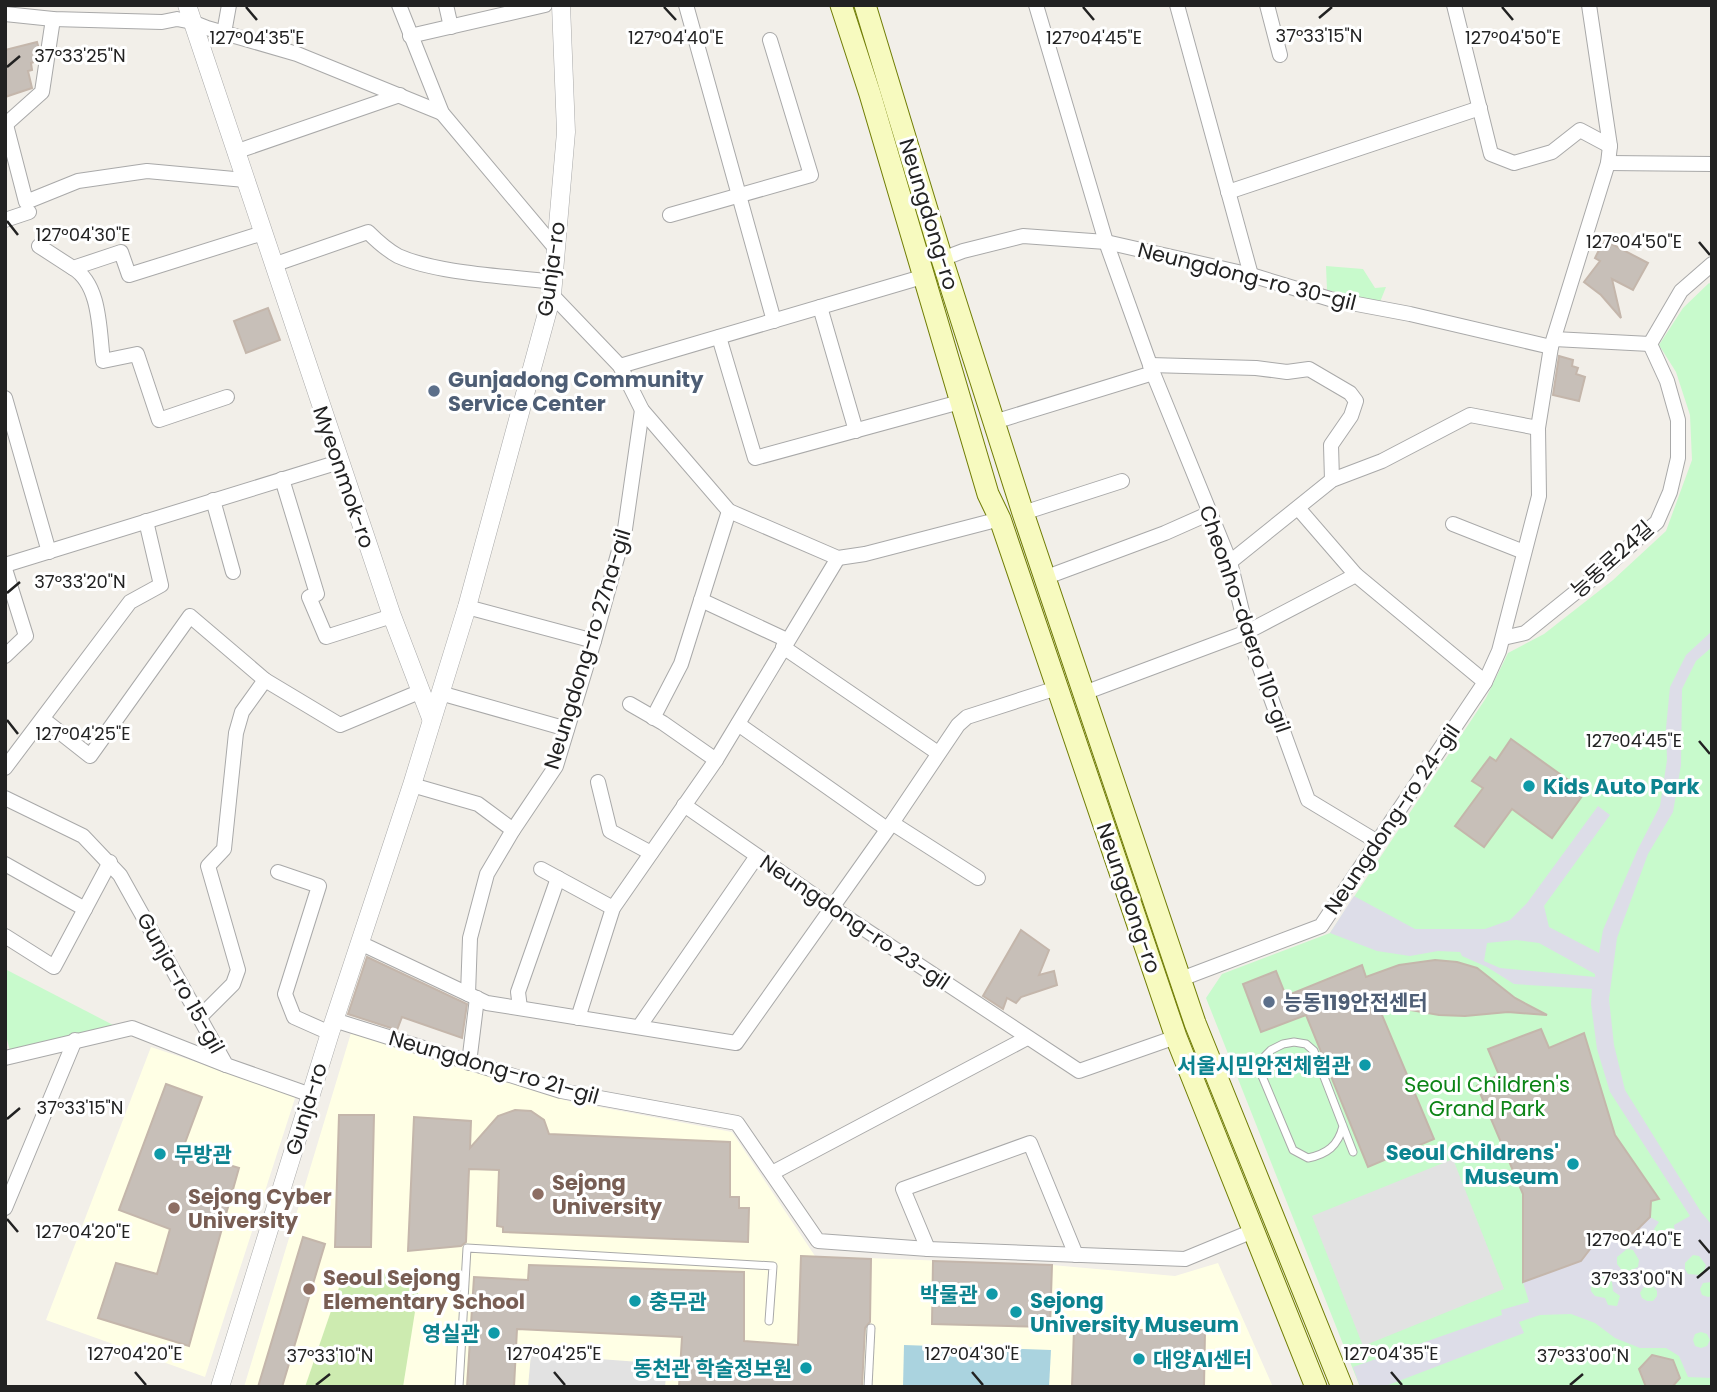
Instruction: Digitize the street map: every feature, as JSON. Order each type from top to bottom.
[{"type":"main road","name":"Neungdong-ro","points":[[841,5],[870,94],[988,494],[1000,519],[1176,1037],[1316,1387]]},
{"type":"main road","name":"Neungdong-ro","points":[[865,5],[942,259],[1044,578],[1181,979],[1211,1064],[1342,1387]]},
{"type":"main road","name":"Neungdong-ro 24-gil","points":[[1159,987],[1181,979]]},
{"type":"street","points":[[224,33],[229,5]]},
{"type":"street","points":[[399,5],[442,113],[557,250]]},
{"type":"street","points":[[446,5],[451,27]]},
{"type":"street","points":[[410,36],[545,5]]},
{"type":"street","name":"Gunja-ro","points":[[223,1385],[332,1026],[412,785],[467,607],[553,289],[566,132],[561,5]]},
{"type":"street","points":[[686,5],[774,321]]},
{"type":"street","name":"Cheonho-daero 110-gil","points":[[1036,5],[1106,242],[1152,369],[1230,562],[1247,632],[1308,800],[1376,841]]},
{"type":"street","points":[[1177,5],[1251,275]]},
{"type":"street","points":[[1267,5],[1280,55]]},
{"type":"street","points":[[1454,5],[1491,154],[1514,163],[1552,152],[1580,130],[1610,146]]},
{"type":"street","name":"Neungdong-ro 24-gil","points":[[1181,979],[1321,926],[1485,682],[1499,651],[1539,496],[1538,428],[1553,343],[1608,163],[1610,146],[1589,5]]},
{"type":"street","points":[[5,14],[53,19],[162,22],[189,13],[224,33],[297,54],[442,113]]},
{"type":"street","name":"Myeonmok-ro","points":[[189,13],[391,615],[431,718]]},
{"type":"street","points":[[28,207],[5,123],[42,92],[53,19]]},
{"type":"street","points":[[670,215],[811,174],[770,40]]},
{"type":"street","points":[[235,152],[400,95]]},
{"type":"street","points":[[1228,192],[1480,107]]},
{"type":"street","points":[[1608,163],[1712,164]]},
{"type":"street","points":[[5,220],[78,181],[147,171],[245,180]]},
{"type":"street","points":[[273,265],[368,232],[381,245],[397,255],[429,267],[553,289],[620,366],[642,410],[729,511],[838,558],[864,554],[1000,519]]},
{"type":"street","points":[[73,268],[121,252],[129,275],[262,233]]},
{"type":"street","name":"Neungdong-ro 30-gil","points":[[942,259],[1023,236],[1106,242],[1251,275],[1331,299],[1553,343],[1650,344]]},
{"type":"street","points":[[39,246],[80,272],[94,296],[103,361],[137,354],[159,420],[226,397]]},
{"type":"street","points":[[1650,344],[1681,291],[1712,264]]},
{"type":"street","points":[[620,366],[922,277]]},
{"type":"street","points":[[820,307],[856,431]]},
{"type":"street","points":[[719,337],[755,458],[960,402]]},
{"type":"street","name":"능동로24길","points":[[1503,638],[1525,633],[1657,522],[1670,492],[1678,458],[1678,420],[1667,381],[1650,344]]},
{"type":"street","points":[[994,422],[1152,369],[1256,368],[1287,372],[1309,369],[1350,393],[1356,401],[1351,416],[1331,445],[1332,480]]},
{"type":"street","points":[[5,398],[48,552]]},
{"type":"street","name":"Neungdong-ro 27na-gil","points":[[469,1063],[472,996],[470,938],[487,874],[556,766],[625,529],[642,410]]},
{"type":"street","points":[[1230,562],[1332,480],[1382,461],[1470,415],[1538,428]]},
{"type":"street","points":[[5,656],[26,636],[5,567],[339,462]]},
{"type":"street","points":[[282,479],[317,594],[309,597],[327,637],[391,615]]},
{"type":"street","points":[[1023,513],[1122,481]]},
{"type":"street","points":[[213,500],[233,572]]},
{"type":"street","points":[[1298,508],[1356,575],[1485,682]]},
{"type":"street","points":[[653,718],[681,664],[729,511]]},
{"type":"street","points":[[1044,578],[1165,533],[1210,513]]},
{"type":"street","points":[[5,768],[130,603],[161,585],[146,521]]},
{"type":"street","points":[[1453,524],[1524,552]]},
{"type":"street","points":[[578,1018],[613,908],[716,760],[838,558]]},
{"type":"street","points":[[1083,693],[1247,632],[1356,575]]},
{"type":"street","points":[[701,600],[785,643],[938,753]]},
{"type":"street","points":[[467,607],[594,641]]},
{"type":"street","points":[[43,719],[90,757],[190,616],[265,680],[340,725],[419,692]]},
{"type":"street","points":[[201,1016],[233,984],[238,970],[208,866],[224,849],[236,733],[242,712],[265,680]]},
{"type":"street","points":[[360,943],[487,1003],[736,1043],[958,725],[967,717],[1057,688]]},
{"type":"street","points":[[440,693],[567,729]]},
{"type":"street","points":[[629,704],[716,760]]},
{"type":"street","points":[[738,724],[889,826],[978,878]]},
{"type":"street","points":[[598,782],[610,831],[651,853]]},
{"type":"street","points":[[412,785],[478,804],[513,830]]},
{"type":"street","name":"Gunja-ro 15-gil","points":[[5,798],[83,836],[110,862],[201,1016],[226,1065],[311,1095]]},
{"type":"street","name":"Neungdong-ro 23-gil","points":[[684,806],[1079,1071],[1176,1037]]},
{"type":"street","points":[[639,1027],[757,856]]},
{"type":"street","points":[[5,936],[54,967],[110,862]]},
{"type":"street","points":[[5,864],[85,909]]},
{"type":"street","points":[[541,869],[613,908]]},
{"type":"street","points":[[278,872],[319,886],[285,994],[294,1017],[332,1026]]},
{"type":"street","points":[[520,1008],[518,992],[558,878]]},
{"type":"street","name":"Neungdong-ro 21-gil","points":[[332,1026],[561,1090],[737,1123],[818,1241],[928,1249],[1185,1259],[1253,1231]]},
{"type":"street","points":[[5,1058],[132,1028],[226,1065]]},
{"type":"street","points":[[772,1173],[1027,1038]]},
{"type":"street","points":[[5,1209],[75,1040]]},
{"type":"street","points":[[928,1249],[903,1189],[1030,1143],[1076,1255]]},
{"type":"lane","points":[[1343,1126],[1335,1145],[1329,1150],[1308,1158],[1293,1150],[1262,1076],[1263,1058],[1271,1050],[1294,1042],[1306,1044],[1314,1051],[1343,1126],[1353,1152]]},
{"type":"lane","points":[[459,1387],[467,1248],[773,1266],[769,1321]]},
{"type":"lane","points":[[868,1387],[871,1328]]},
{"type":"shaded area","points":[[1712,631],[1712,647],[1696,661],[1682,689],[1681,765],[1673,812],[1648,854],[1617,938],[1609,999],[1614,1045],[1625,1090],[1701,1212],[1712,1225],[1712,1282],[1703,1283],[1700,1289],[1702,1295],[1712,1296],[1712,1378],[1688,1377],[1679,1356],[1666,1348],[1640,1348],[1615,1338],[1595,1323],[1571,1314],[1540,1315],[1519,1322],[1524,1333],[1383,1387],[1360,1387],[1353,1367],[1502,1315],[1501,1310],[1529,1302],[1523,1282],[1581,1261],[1604,1236],[1621,1238],[1634,1232],[1650,1217],[1659,1222],[1654,1229],[1657,1239],[1667,1242],[1675,1236],[1674,1225],[1690,1216],[1610,1092],[1597,1049],[1591,1004],[1592,989],[1514,984],[1487,967],[1462,956],[1460,952],[1438,951],[1410,956],[1377,951],[1330,933],[1354,896],[1415,929],[1485,929],[1510,920],[1527,903],[1598,806],[1610,815],[1544,906],[1549,927],[1599,953],[1603,930],[1660,806],[1667,760],[1666,728],[1670,687],[1686,655]],"holes":[[[1516,940],[1539,943],[1595,974],[1595,977],[1500,968],[1484,961],[1487,943]],[[1627,1249],[1633,1250],[1639,1260],[1638,1267],[1627,1272],[1617,1264],[1617,1257]],[[1693,1255],[1699,1256],[1706,1265],[1700,1275],[1688,1274],[1685,1263]],[[1607,1277],[1612,1282],[1613,1291],[1620,1296],[1617,1306],[1608,1305],[1605,1298],[1595,1296],[1591,1291],[1595,1279]],[[1648,1285],[1653,1286],[1657,1296],[1653,1301],[1647,1301],[1640,1293]],[[1701,1332],[1707,1334],[1710,1340],[1707,1346],[1701,1348],[1695,1346],[1695,1334]]]},
{"type":"shaded area","name":"Sejong University","points":[[351,1033],[568,1101],[732,1132],[815,1256],[1052,1265],[1175,1276],[1218,1263],[1273,1387],[244,1387]]},
{"type":"shaded area","name":"Sejong Cyber University","points":[[151,1047],[296,1095],[205,1377],[46,1320]]},
{"type":"shaded area","points":[[1453,1159],[1504,1289],[1363,1346],[1312,1216]]},
{"type":"shaded area","points":[[531,1354],[667,1364],[665,1387],[528,1387]]},
{"type":"green space","points":[[1326,266],[1363,269],[1375,288],[1386,287],[1380,302],[1327,290]]},
{"type":"green space","name":"Seoul Children's Grand Park","points":[[1709,283],[1712,285],[1712,1387],[1360,1387],[1206,998],[1222,974],[1330,933],[1486,698],[1508,653],[1544,634],[1613,580],[1666,531],[1692,460],[1690,415],[1676,372],[1659,345],[1683,308]]},
{"type":"green space","points":[[5,969],[115,1026],[10,1051],[5,1031]]},
{"type":"green space","points":[[344,1273],[421,1274],[403,1387],[305,1387]]},
{"type":"water","points":[[904,1345],[1051,1350],[1049,1387],[903,1387]]},
{"type":"building","points":[[37,42],[37,61],[31,63],[32,70],[28,71],[32,88],[5,97],[5,50]]},
{"type":"building","points":[[1604,240],[1648,263],[1633,290],[1612,279],[1621,318],[1601,295],[1584,282],[1600,261],[1595,258]]},
{"type":"building","points":[[268,308],[280,340],[246,353],[234,321]]},
{"type":"building","points":[[1559,356],[1573,360],[1572,366],[1578,368],[1576,374],[1585,377],[1579,401],[1553,395]]},
{"type":"building","name":"Kids Auto Park","points":[[1511,739],[1585,792],[1552,838],[1512,809],[1484,847],[1455,826],[1483,788],[1472,781],[1490,757],[1496,761]]},
{"type":"building","points":[[1021,930],[1049,950],[1039,975],[1054,971],[1057,985],[1021,997],[1016,1003],[1007,998],[1003,1009],[983,996]]},
{"type":"building","points":[[367,957],[467,1004],[462,1038],[402,1017],[397,1030],[348,1014]]},
{"type":"building","name":"서울시민안전체험관","points":[[1435,960],[1457,962],[1477,968],[1515,998],[1547,1015],[1508,1012],[1465,1016],[1439,1015],[1405,1009],[1374,996],[1434,1139],[1368,1167],[1306,1015],[1261,1032],[1243,984],[1276,971],[1286,996],[1362,965],[1366,977],[1399,965]]},
{"type":"building","name":"Seoul Childrens' Museum","points":[[1541,1029],[1549,1048],[1584,1033],[1615,1135],[1659,1199],[1651,1201],[1650,1217],[1634,1233],[1621,1238],[1604,1236],[1581,1261],[1523,1282],[1523,1194],[1477,1086],[1499,1075],[1488,1049]]},
{"type":"building","points":[[166,1084],[202,1097],[182,1151],[239,1168],[189,1346],[98,1318],[116,1263],[157,1274],[170,1229],[119,1210]]},
{"type":"building","points":[[515,1110],[531,1111],[544,1120],[549,1134],[730,1142],[730,1197],[739,1197],[739,1208],[749,1208],[748,1242],[503,1232],[503,1227],[497,1226],[499,1170],[469,1169],[466,1242],[461,1246],[408,1251],[414,1117],[471,1121],[470,1148],[498,1116]]},
{"type":"building","points":[[339,1115],[374,1115],[371,1247],[335,1247]]},
{"type":"building","points":[[303,1237],[325,1244],[282,1387],[258,1387]]},
{"type":"building","points":[[801,1256],[871,1259],[870,1322],[865,1328],[862,1387],[679,1387],[682,1337],[517,1329],[514,1387],[467,1387],[474,1277],[528,1280],[529,1265],[744,1272],[744,1341],[798,1345]]},
{"type":"building","name":"박물관","points":[[933,1261],[1052,1265],[1050,1327],[932,1324]]},
{"type":"building","name":"대양AI센터","points":[[1074,1329],[1205,1331],[1204,1387],[1072,1387]]},
{"type":"building","points":[[1652,1355],[1673,1360],[1680,1378],[1672,1387],[1646,1387],[1639,1369]]},
{"type":"place","name":"Gunjadong Community Service Center","points":[[434,391]]},
{"type":"place","name":"Kids Auto Park","points":[[1529,786]]},
{"type":"place","name":"능동119안전센터","points":[[1269,1002]]},
{"type":"place","name":"서울시민안전체험관","points":[[1365,1065]]},
{"type":"place","name":"무방관","points":[[160,1154]]},
{"type":"place","name":"Seoul Childrens' Museum","points":[[1573,1164]]},
{"type":"place","name":"Sejong University","points":[[538,1194]]},
{"type":"place","name":"Sejong Cyber University","points":[[174,1208]]},
{"type":"place","name":"Seoul Sejong Elementary School","points":[[309,1289]]},
{"type":"place","name":"박물관","points":[[992,1294]]},
{"type":"place","name":"충무관","points":[[635,1301]]},
{"type":"place","name":"Sejong University Museum","points":[[1016,1312]]},
{"type":"place","name":"영실관","points":[[494,1333]]},
{"type":"place","name":"대양AI센터","points":[[1139,1359]]},
{"type":"place","name":"동천관 학술정보원","points":[[806,1368]]}]
